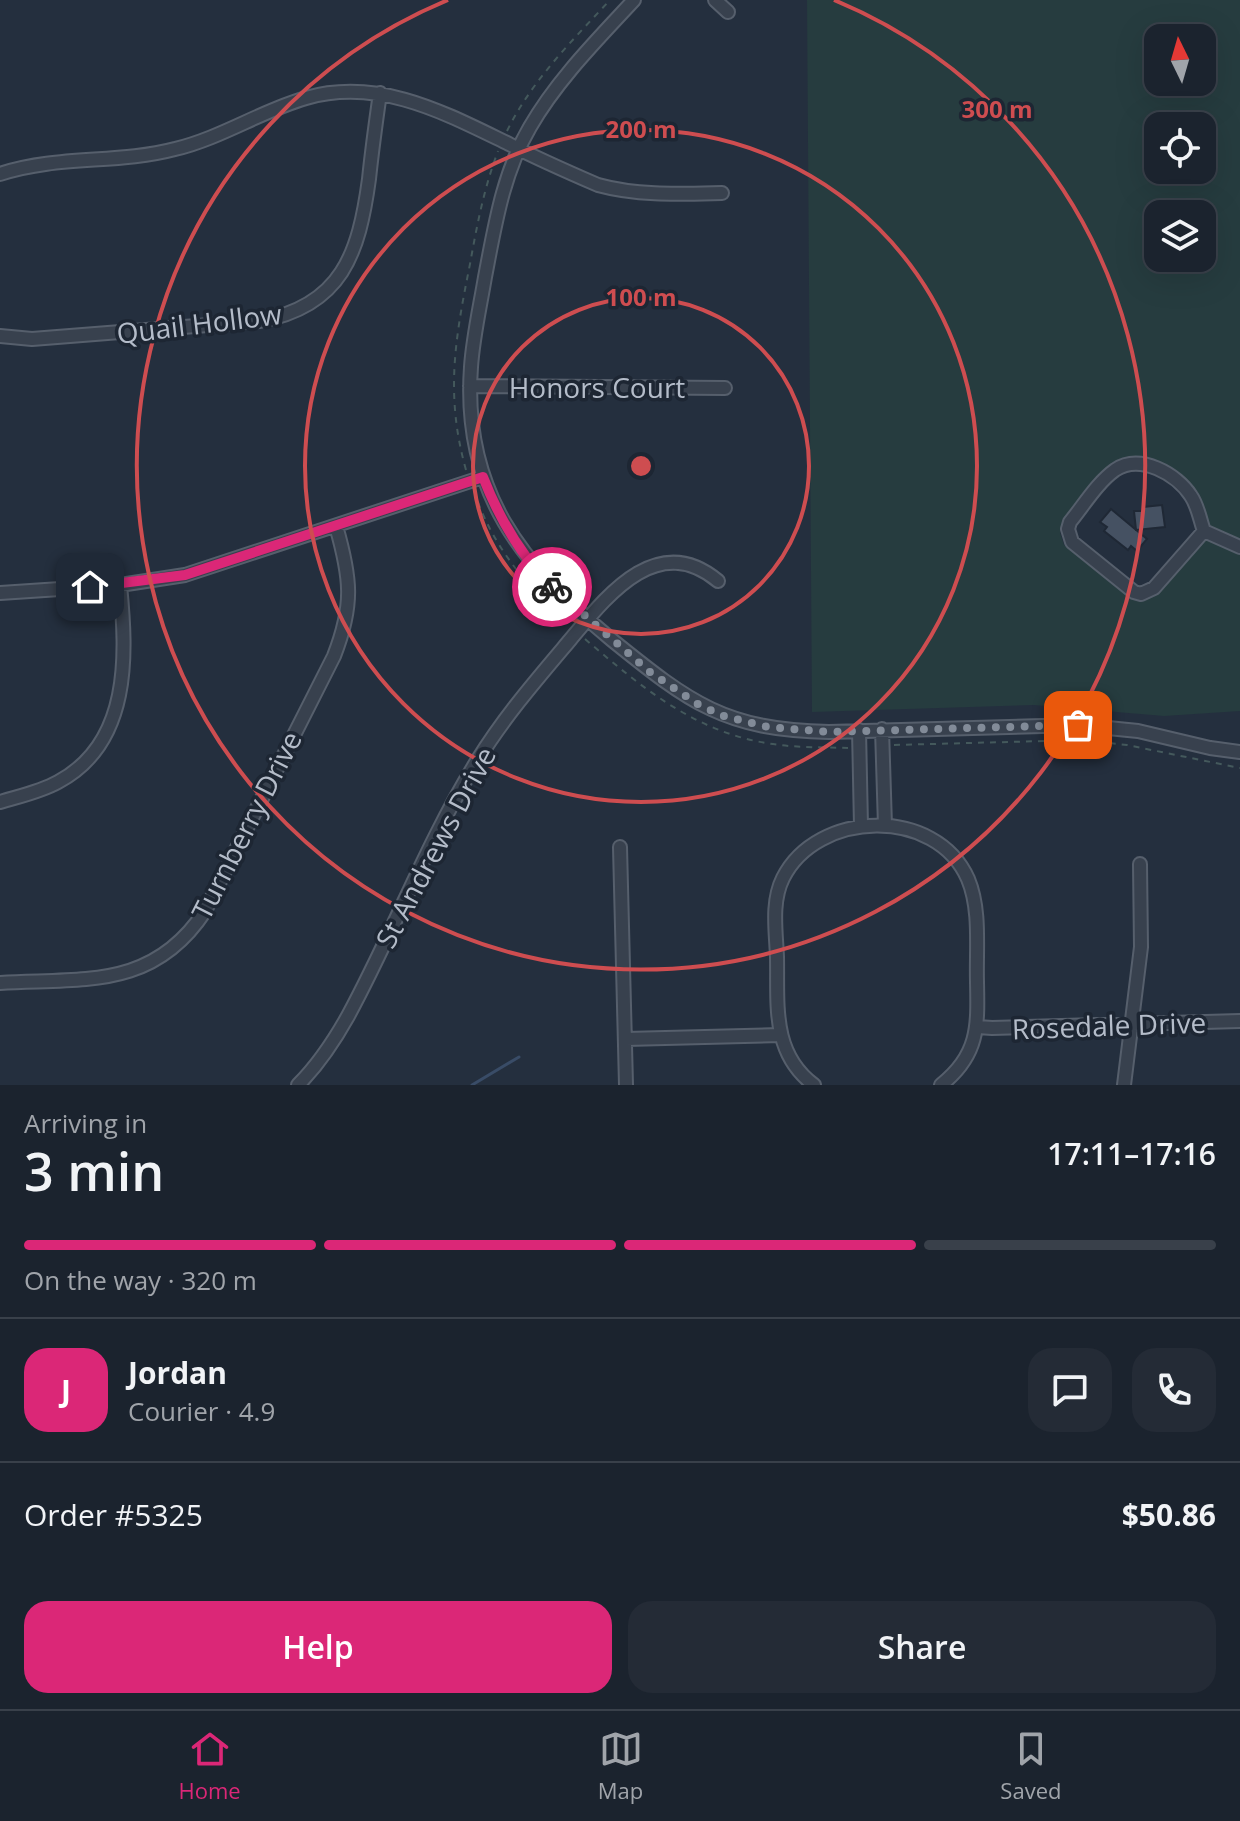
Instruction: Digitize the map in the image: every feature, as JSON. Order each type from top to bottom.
[{"type":"street","points":[[634,0],[554,90],[529,129],[504,187],[496,219],[470,386],[477,479],[529,561],[587,619],[674,690],[710,710],[768,727],[799,731],[1078,725],[1138,731],[1240,752]]},
{"type":"street","points":[[715,0],[728,12]]},
{"type":"street","points":[[0,174],[35,165],[167,151],[214,138],[308,98],[332,93],[380,93],[443,112],[598,185],[616,190],[722,193]]},
{"type":"street","name":"Quail Hollow","points":[[0,336],[32,339],[260,321],[292,313],[310,304],[332,286],[358,240],[380,93]]},
{"type":"street","name":"Honors Court","points":[[470,386],[725,388]]},
{"type":"street","points":[[1204,531],[1154,588],[1141,594],[1134,592],[1072,542],[1068,529],[1070,522],[1114,471],[1123,465],[1138,464],[1153,466],[1188,491],[1204,531],[1240,547]]},
{"type":"street","points":[[0,593],[120,585],[185,575],[477,479]]},
{"type":"street","name":"Turnberry Drive","points":[[0,983],[107,977],[127,973],[164,956],[194,929],[343,633],[350,593],[349,573],[336,526]]},
{"type":"street","name":"St Andrews Drive","points":[[298,1085],[317,1064],[349,1015],[475,763],[520,700],[587,619],[618,587],[647,568],[683,563],[705,571],[718,581]]},
{"type":"street","points":[[0,802],[41,790],[68,776],[89,756],[106,732],[122,689],[125,667],[120,585]]},
{"type":"street","points":[[882,729],[885,826]]},
{"type":"street","points":[[859,730],[861,826]]},
{"type":"street","points":[[814,1085],[792,1063],[780,1035],[775,910],[782,881],[801,853],[831,833],[861,826],[885,826],[931,838],[956,860],[966,874],[974,899],[978,1027],[967,1057],[941,1085]]},
{"type":"street","points":[[620,847],[626,1085]]},
{"type":"street","points":[[1124,1085],[1142,938],[1140,864]]},
{"type":"street","name":"Rosedale Drive","points":[[978,1027],[1240,1021]]},
{"type":"street","points":[[626,1039],[780,1035]]},
{"type":"path","points":[[610,0],[544,72],[525,98],[503,141],[486,185],[455,346],[453,412],[477,479],[482,515],[506,555],[536,592],[577,632],[655,697],[736,737],[772,744],[860,747]]},
{"type":"path","points":[[882,746],[1083,740],[1127,745],[1240,768]]},
{"type":"green space","points":[[807,0],[1240,0],[1240,711],[1164,716],[1034,705],[812,712]],"holes":[[[1139,458],[1177,473],[1192,491],[1210,527],[1201,542],[1148,599],[1140,600],[1064,545],[1060,533],[1063,519],[1111,466],[1122,460]]]},
{"type":"building","points":[[1162,505],[1165,527],[1136,530],[1134,511]]},
{"type":"building","points":[[1111,509],[1147,539],[1137,551],[1131,546],[1128,550],[1104,531],[1107,527],[1100,522]]},
{"type":"waterway","points":[[472,1085],[519,1057]]},
{"type":"way so far","points":[[552,587],[674,690],[724,716],[754,724],[829,732],[1078,725]]},
{"type":"route","points":[[90,587],[185,575],[483,477],[503,522],[529,561],[552,587]]}]
